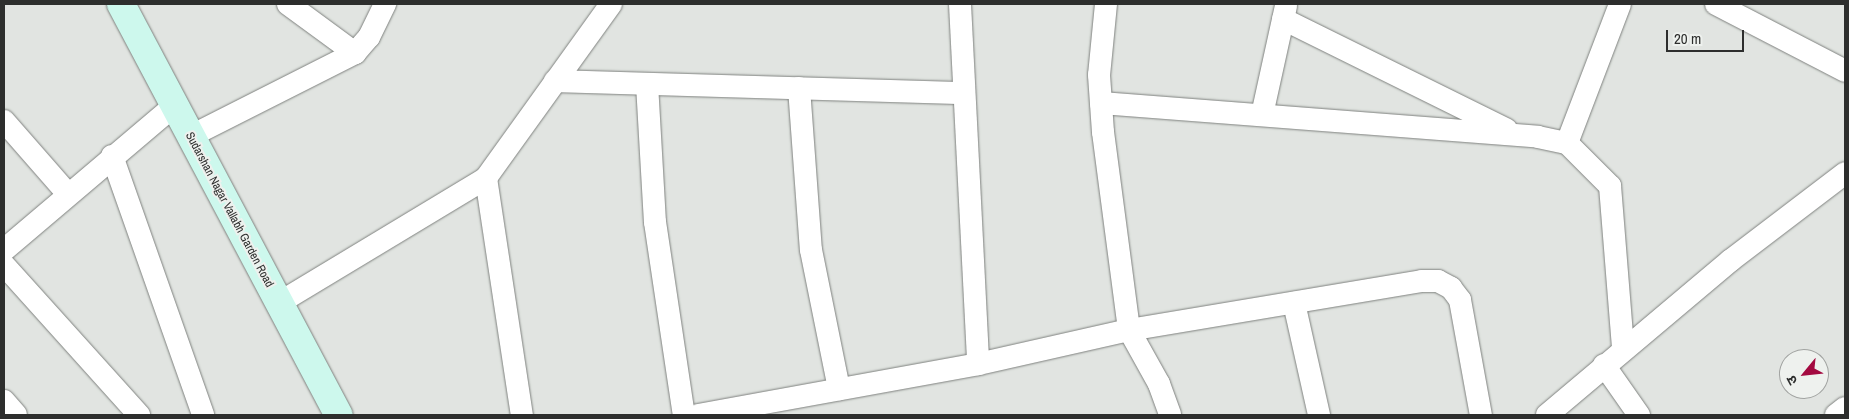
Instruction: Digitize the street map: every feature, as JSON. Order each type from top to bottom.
[{"type":"street","name":"Sudarshan Nagar Vallabh Garden Road","points":[[121,4],[339,415]]},
{"type":"street","points":[[288,4],[355,53]]},
{"type":"street","points":[[191,136],[355,53],[369,37],[385,4]]},
{"type":"street","points":[[278,303],[486,178],[611,4]]},
{"type":"street","points":[[960,4],[978,364]]},
{"type":"street","points":[[1106,4],[1100,75],[1101,102],[1129,330],[1159,384],[1170,415]]},
{"type":"street","points":[[1567,143],[1620,4]]},
{"type":"street","points":[[1716,4],[1751,12],[1845,71]]},
{"type":"street","points":[[1262,115],[1285,11],[1518,135]]},
{"type":"street","points":[[555,81],[964,93]]},
{"type":"street","points":[[647,84],[654,222],[684,415]]},
{"type":"street","points":[[799,88],[811,250],[839,389]]},
{"type":"street","points":[[1101,102],[1518,135],[1567,143],[1610,186],[1623,348]]},
{"type":"street","points":[[4,250],[112,156],[175,105]]},
{"type":"street","points":[[4,121],[68,194]]},
{"type":"street","points":[[112,156],[203,415]]},
{"type":"street","points":[[1546,415],[1623,348],[1845,173]]},
{"type":"street","points":[[486,178],[522,415]]},
{"type":"street","points":[[4,266],[139,415]]},
{"type":"street","points":[[698,415],[978,364],[1129,330],[1422,281],[1438,281],[1451,288],[1460,300],[1481,415]]},
{"type":"street","points":[[1294,303],[1319,415]]},
{"type":"street","points":[[1604,365],[1639,415]]},
{"type":"street","points":[[4,401],[16,415]]},
{"type":"street","points":[[1836,415],[1845,408]]}]
